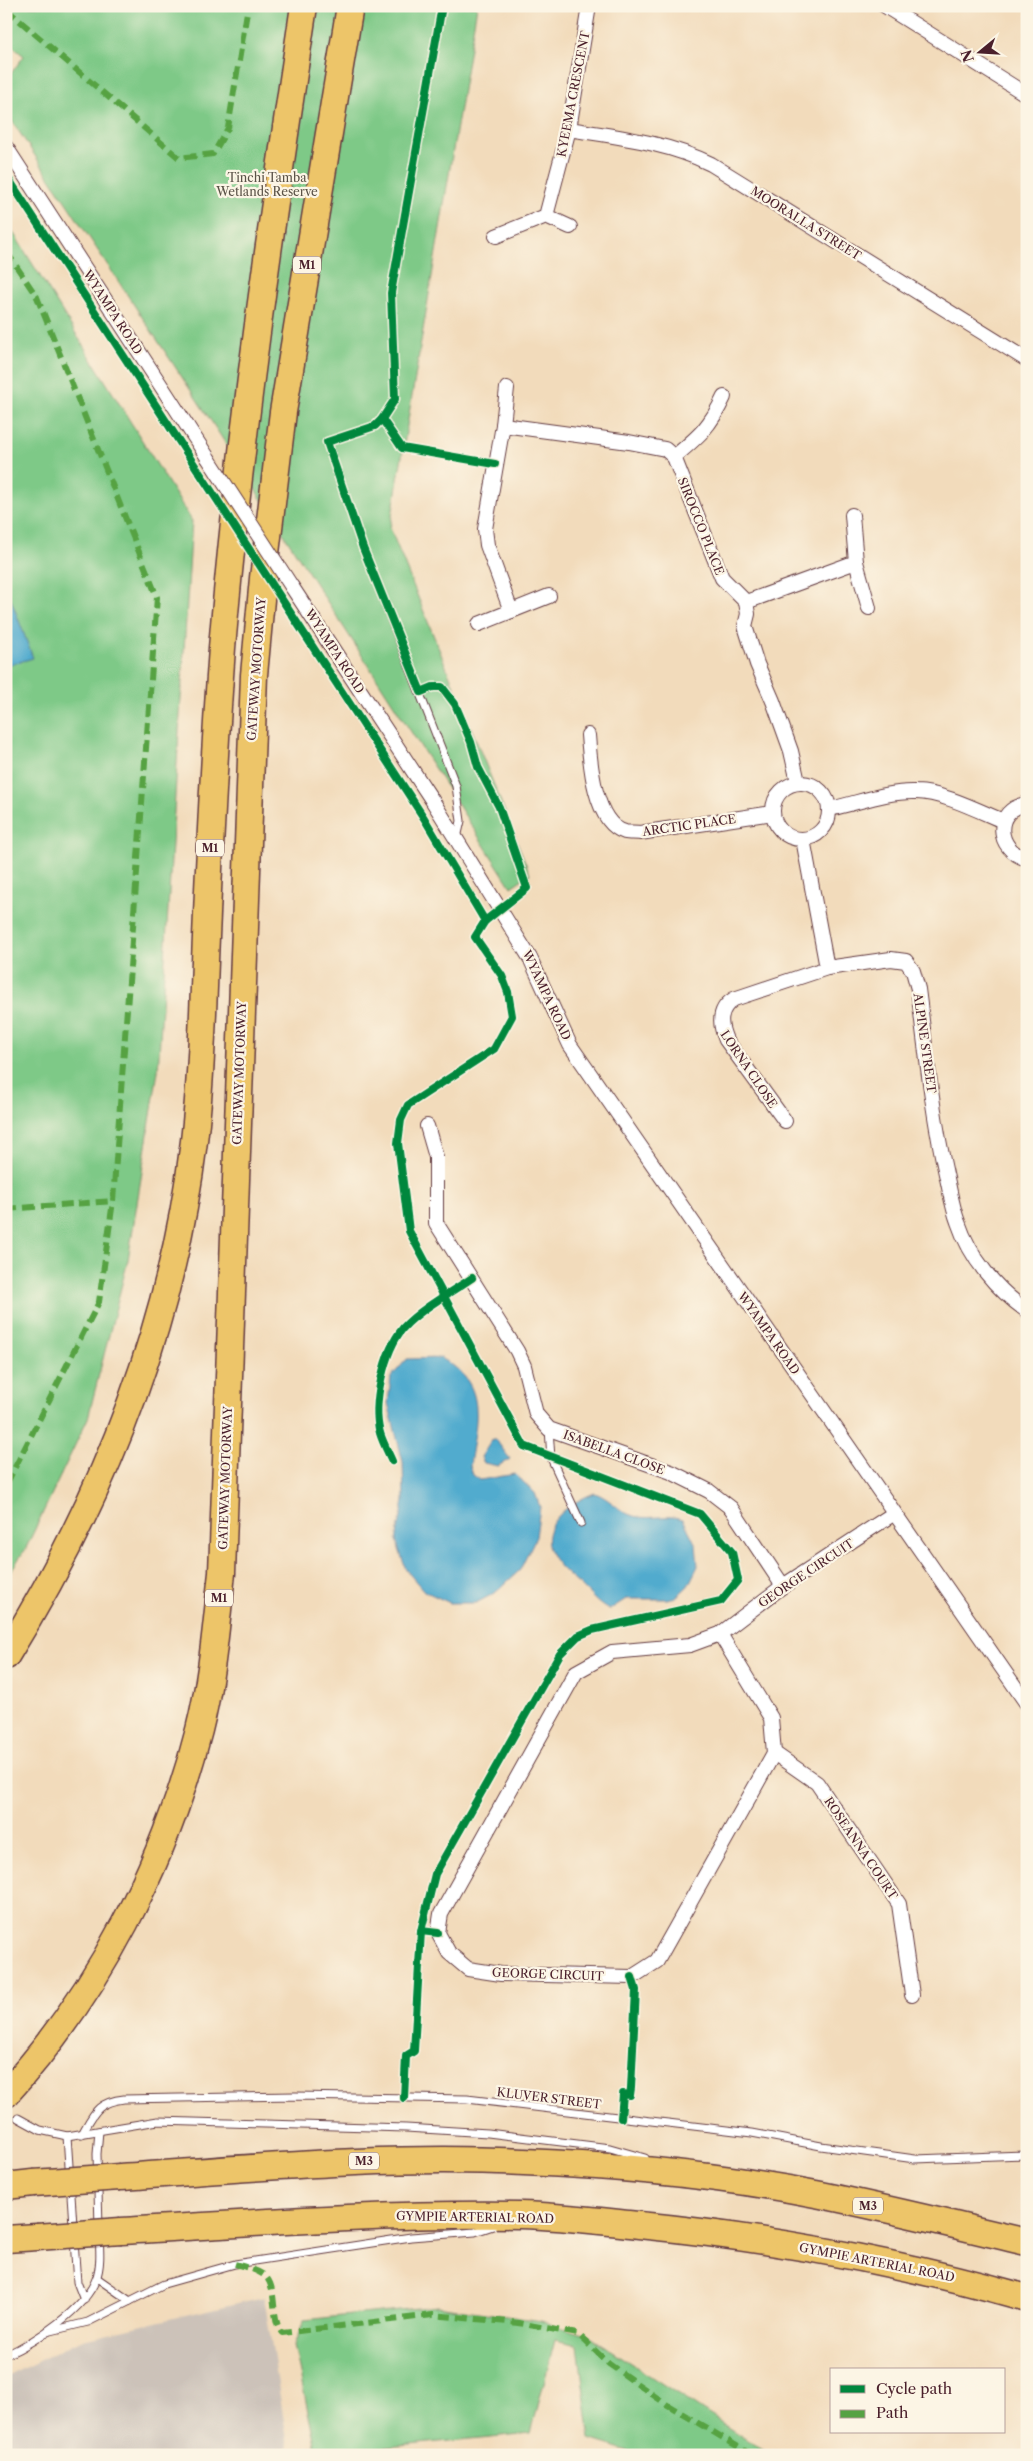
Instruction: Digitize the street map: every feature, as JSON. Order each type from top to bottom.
[{"type":"highway","name":"M1","points":[[6,1656],[41,1600],[75,1537],[121,1429],[148,1355],[171,1272],[184,1207],[200,1082],[213,784],[231,546],[251,371],[304,6]]},
{"type":"highway","name":"GATEWAY MOTORWAY","points":[[6,2094],[38,2057],[84,1993],[115,1942],[147,1877],[174,1811],[199,1730],[213,1654],[222,1573],[254,675],[263,578],[283,412],[350,6]]},
{"type":"highway","name":"M3","points":[[6,2186],[378,2160],[523,2162],[708,2178],[819,2195],[1027,2242]]},
{"type":"highway","name":"GYMPIE ARTERIAL ROAD","points":[[6,2239],[325,2219],[522,2215],[694,2230],[846,2254],[957,2278],[1027,2298]]},
{"type":"street","name":"KYEEMA CRESCENT","points":[[546,216],[568,129],[589,6]]},
{"type":"street","points":[[885,6],[1027,95]]},
{"type":"street","name":"MOORALLA STREET","points":[[568,129],[688,152],[712,164],[1027,360]]},
{"type":"street","name":"WYAMPA ROAD","points":[[6,147],[457,839],[530,958],[570,1045],[893,1514],[1027,1704]]},
{"type":"street","points":[[496,236],[546,216],[570,227]]},
{"type":"street","points":[[507,388],[503,425],[485,529],[486,545],[511,611]]},
{"type":"street","points":[[503,425],[629,442],[665,449],[674,457],[700,436],[713,421],[724,397]]},
{"type":"street","name":"SIROCCO PLACE","points":[[674,457],[722,578],[746,602]]},
{"type":"street","points":[[852,515],[856,562],[869,608]]},
{"type":"street","points":[[798,782],[791,752],[745,626],[748,614],[746,602],[856,562]]},
{"type":"street","points":[[478,624],[549,596]]},
{"type":"street","name":"ARCTIC PLACE","points":[[588,735],[596,794],[601,809],[610,822],[624,832],[640,833],[773,813]]},
{"type":"street","points":[[798,782],[809,783],[819,788],[826,796],[830,809],[829,818],[824,829],[814,836],[803,840],[792,838],[782,832],[776,824],[773,813],[774,802],[779,792],[798,782]]},
{"type":"street","points":[[830,809],[875,797],[916,792],[940,796],[1003,822]]},
{"type":"street","points":[[1027,804],[1020,805],[1010,812],[1003,822],[1002,832],[1009,850],[1017,856],[1027,859]]},
{"type":"street","points":[[803,840],[827,968]]},
{"type":"street","name":"ALPINE STREET","points":[[827,968],[891,959],[906,961],[913,971],[918,989],[938,1138],[958,1222],[969,1247],[995,1285],[1006,1296],[1027,1311]]},
{"type":"street","name":"LORNA CLOSE","points":[[785,1121],[726,1040],[720,1027],[721,1014],[728,1003],[734,999],[827,968]]},
{"type":"street","name":"ISABELLA CLOSE","points":[[426,1126],[436,1157],[436,1223],[517,1351],[524,1366],[536,1414],[550,1429],[671,1472],[709,1491],[731,1508],[783,1586]]},
{"type":"street","name":"GEORGE CIRCUIT","points":[[774,1753],[657,1961],[632,1977],[501,1974],[468,1969],[449,1953],[438,1933],[441,1914],[576,1672],[612,1652],[690,1645],[720,1634],[783,1586],[893,1514]]},
{"type":"street","points":[[720,1634],[771,1718],[774,1753]]},
{"type":"street","name":"ROSEANNA COURT","points":[[774,1753],[817,1783],[899,1904],[912,1995]]},
{"type":"lane","points":[[327,442],[363,548],[456,786],[461,821],[457,839]]},
{"type":"lane","points":[[550,1429],[552,1458],[581,1523]]},
{"type":"lane","name":"KLUVER STREET","points":[[82,2134],[97,2109],[111,2100],[295,2096],[467,2099],[752,2133],[822,2146],[915,2159],[1027,2155]]},
{"type":"lane","points":[[18,2118],[52,2135],[67,2136],[158,2121],[396,2128],[488,2133],[610,2148],[708,2178]]},
{"type":"lane","points":[[6,2355],[47,2332],[84,2300],[97,2278],[100,2255],[97,2154],[99,2131]]},
{"type":"lane","points":[[67,2136],[76,2275],[84,2300]]},
{"type":"lane","points":[[47,2332],[88,2322],[164,2284],[235,2264],[411,2237],[475,2232],[522,2215]]},
{"type":"lane","points":[[97,2278],[130,2301]]},
{"type":"shaded area","points":[[264,2297],[288,2446],[282,2455],[6,2455],[6,2377],[83,2339]]},
{"type":"green space","name":"Tinchi Tamba Wetlands Reserve","points":[[6,6],[477,6],[390,528],[530,874],[511,887],[211,421],[6,112],[6,80],[24,56],[6,41]]},
{"type":"green space","points":[[6,221],[192,521],[158,1071],[128,1260],[88,1418],[26,1548],[6,1578]]},
{"type":"green space","points":[[437,2306],[541,2321],[589,2336],[771,2455],[641,2455],[590,2439],[578,2345],[555,2340],[531,2433],[317,2454],[294,2345],[304,2320]]},
{"type":"water","points":[[6,586],[33,658],[6,666]]},
{"type":"water","points":[[441,1358],[456,1368],[467,1380],[473,1392],[476,1405],[476,1419],[470,1466],[473,1475],[480,1480],[515,1474],[535,1493],[540,1507],[536,1537],[520,1570],[495,1593],[476,1603],[450,1603],[424,1591],[406,1570],[396,1540],[404,1501],[403,1462],[388,1403],[391,1377],[407,1359]]},
{"type":"water","points":[[492,1440],[496,1440],[510,1459],[498,1466],[484,1463],[481,1457]]},
{"type":"water","points":[[595,1493],[624,1512],[634,1516],[648,1518],[676,1517],[683,1519],[696,1545],[698,1566],[688,1586],[676,1597],[667,1599],[626,1599],[609,1610],[597,1602],[557,1563],[551,1554],[548,1543],[548,1533],[552,1524],[567,1508]]},
{"type":"marked path","points":[[6,9],[179,158],[213,154],[228,128],[248,6]]},
{"type":"marked path","points":[[6,251],[37,297],[157,597],[113,1201],[99,1302],[6,1485]]},
{"type":"marked path","points":[[6,1209],[113,1201]]},
{"type":"marked path","points":[[235,2264],[259,2272],[269,2281],[276,2319],[282,2333],[433,2315],[519,2323],[578,2334],[609,2364],[666,2404],[752,2455]]},
{"type":"cycle path","points":[[421,1931],[435,1874],[560,1654],[578,1636],[592,1630],[721,1601],[738,1580],[732,1552],[700,1514],[524,1446],[409,1231],[398,1143],[401,1120],[408,1105],[494,1049],[512,1016],[508,992],[502,976],[475,937],[485,921],[527,888],[499,807],[478,767],[471,742],[455,704],[442,687],[433,687],[421,692],[363,548],[327,442],[375,426],[395,399],[391,293],[442,6]]},
{"type":"cycle path","points":[[6,175],[424,818],[485,921]]},
{"type":"cycle path","points":[[382,419],[402,448],[495,464]]},
{"type":"cycle path","points":[[392,1461],[380,1433],[378,1421],[381,1378],[390,1350],[396,1338],[409,1322],[436,1301],[472,1278]]},
{"type":"cycle path","points":[[404,2098],[406,2056],[414,2051],[421,1931],[438,1933]]},
{"type":"cycle path","points":[[621,2118],[623,2094],[630,2095],[631,2088],[636,1990],[632,1977]]}]
